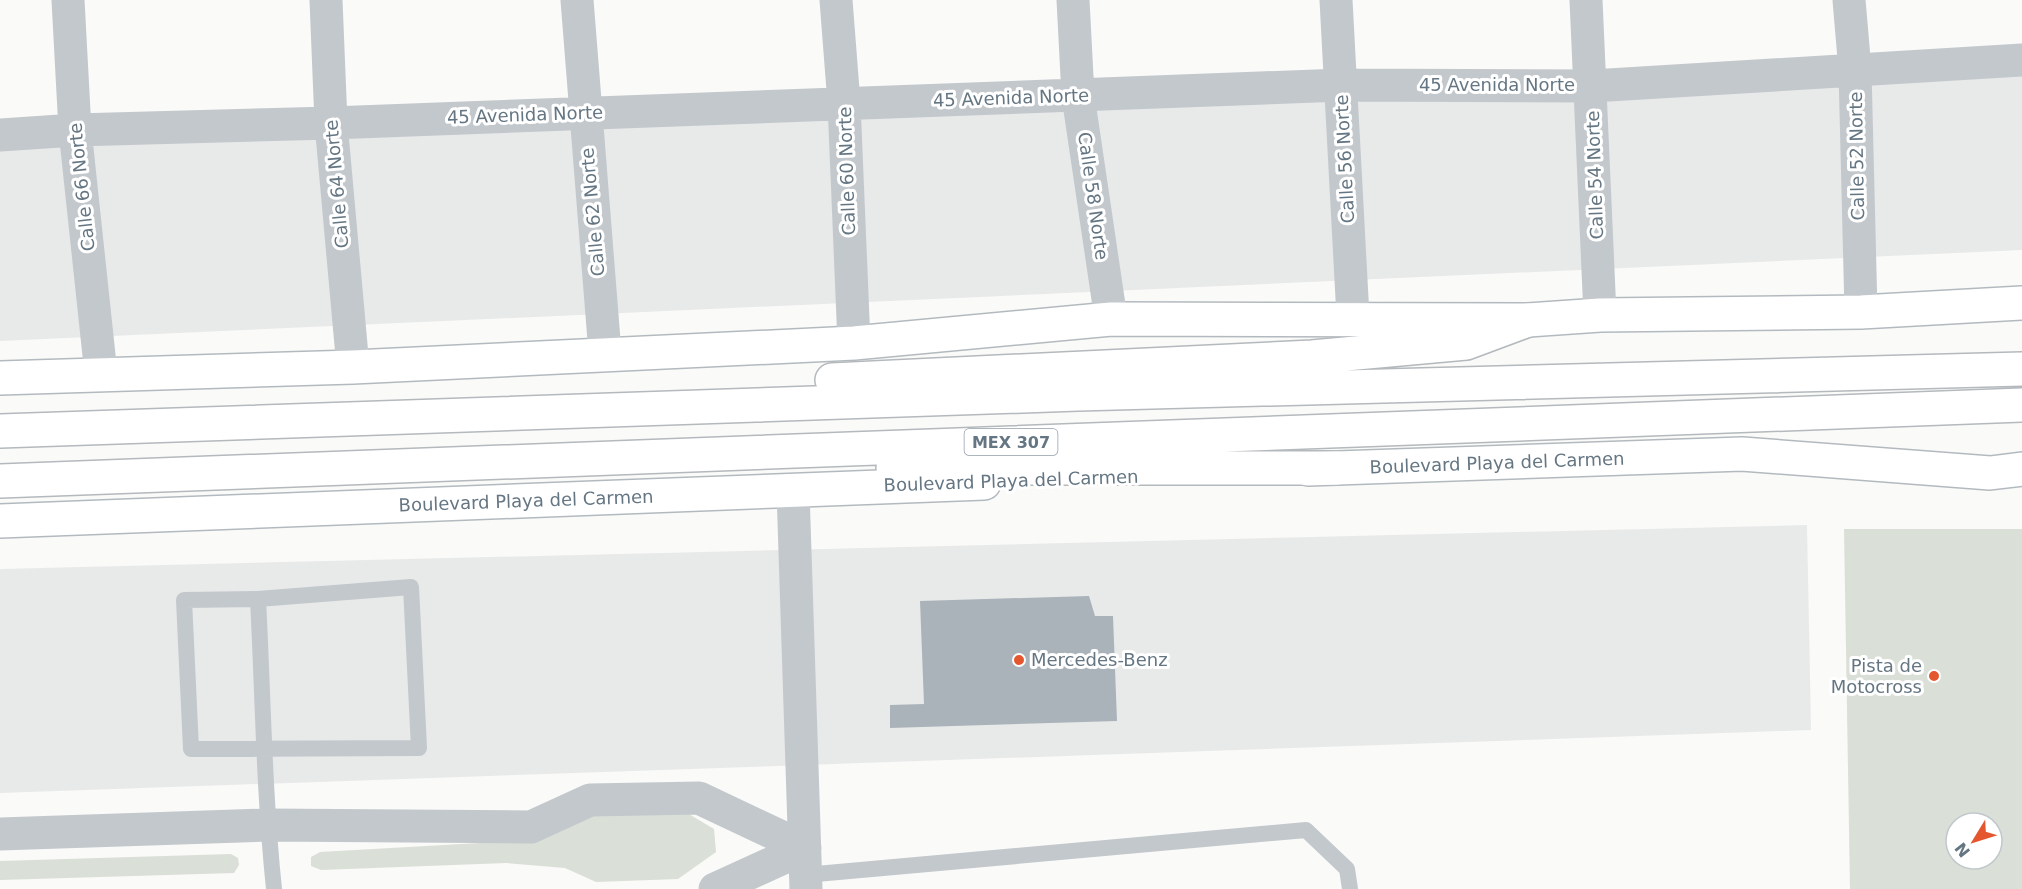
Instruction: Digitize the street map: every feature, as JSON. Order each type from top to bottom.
[{"type":"main road","points":[[0,378],[353,367],[605,353],[854,343],[1111,319],[1528,320],[1600,315],[1861,312],[2022,303]]},
{"type":"main road","points":[[520,413],[680,388],[1312,357],[1466,343],[1528,320]]},
{"type":"main road","points":[[0,431],[1078,394],[2022,369]]},
{"type":"main road","name":"MEX 307","points":[[0,481],[2022,405]]},
{"type":"main road","name":"Boulevard Playa del Carmen","points":[[0,521],[1742,454],[2011,473]]},
{"type":"main road","points":[[568,458],[680,472],[851,467],[1337,468]]},
{"type":"street","name":"Calle 66 Norte","points":[[69,0],[75,130],[101,374]]},
{"type":"street","name":"Calle 64 Norte","points":[[326,0],[331,123],[353,367]]},
{"type":"street","name":"Calle 62 Norte","points":[[577,0],[605,353]]},
{"type":"street","name":"Calle 60 Norte","points":[[836,0],[844,103],[854,343]]},
{"type":"street","name":"Calle 58 Norte","points":[[1073,0],[1078,96],[1111,319]]},
{"type":"street","name":"Calle 56 Norte","points":[[1336,0],[1353,318]]},
{"type":"street","name":"Calle 54 Norte","points":[[1586,0],[1592,86],[1600,315]]},
{"type":"street","name":"Calle 52 Norte","points":[[1849,0],[1855,70],[1861,312]]},
{"type":"street","name":"45 Avenida Norte","points":[[0,135],[75,130],[331,123],[1342,85],[1592,86],[2022,60]]},
{"type":"street","points":[[793,491],[805,871]]},
{"type":"street","points":[[0,834],[267,825],[531,827],[590,800],[699,798],[805,871]]},
{"type":"street","points":[[715,889],[805,871]]},
{"type":"lane","points":[[411,587],[419,748],[191,749],[184,600],[258,599],[411,587]]},
{"type":"lane","points":[[258,599],[266,749],[267,825],[274,889]]},
{"type":"lane","points":[[805,871],[1306,830],[1347,869],[1350,889]]},
{"type":"shaded area","points":[[2022,58],[2022,250],[0,341],[0,140]]},
{"type":"shaded area","points":[[1807,525],[1811,730],[0,793],[0,569]]},
{"type":"shaded area","name":"Pista de Motocross","points":[[1844,529],[2022,529],[2022,889],[1850,889]]},
{"type":"shaded area","points":[[677,807],[714,829],[716,852],[678,879],[596,882],[565,868],[506,863],[321,870],[311,866],[311,857],[320,852],[515,841],[593,810]]},
{"type":"shaded area","points":[[231,854],[238,858],[239,865],[234,873],[0,880],[0,861]]},
{"type":"building","name":"Mercedes-Benz","points":[[1089,596],[1095,616],[1113,616],[1117,721],[890,728],[890,705],[924,704],[920,601]]},
{"type":"place","name":"Mercedes-Benz","points":[[1019,660]]},
{"type":"place","name":"Pista de Motocross","points":[[1934,676]]}]
